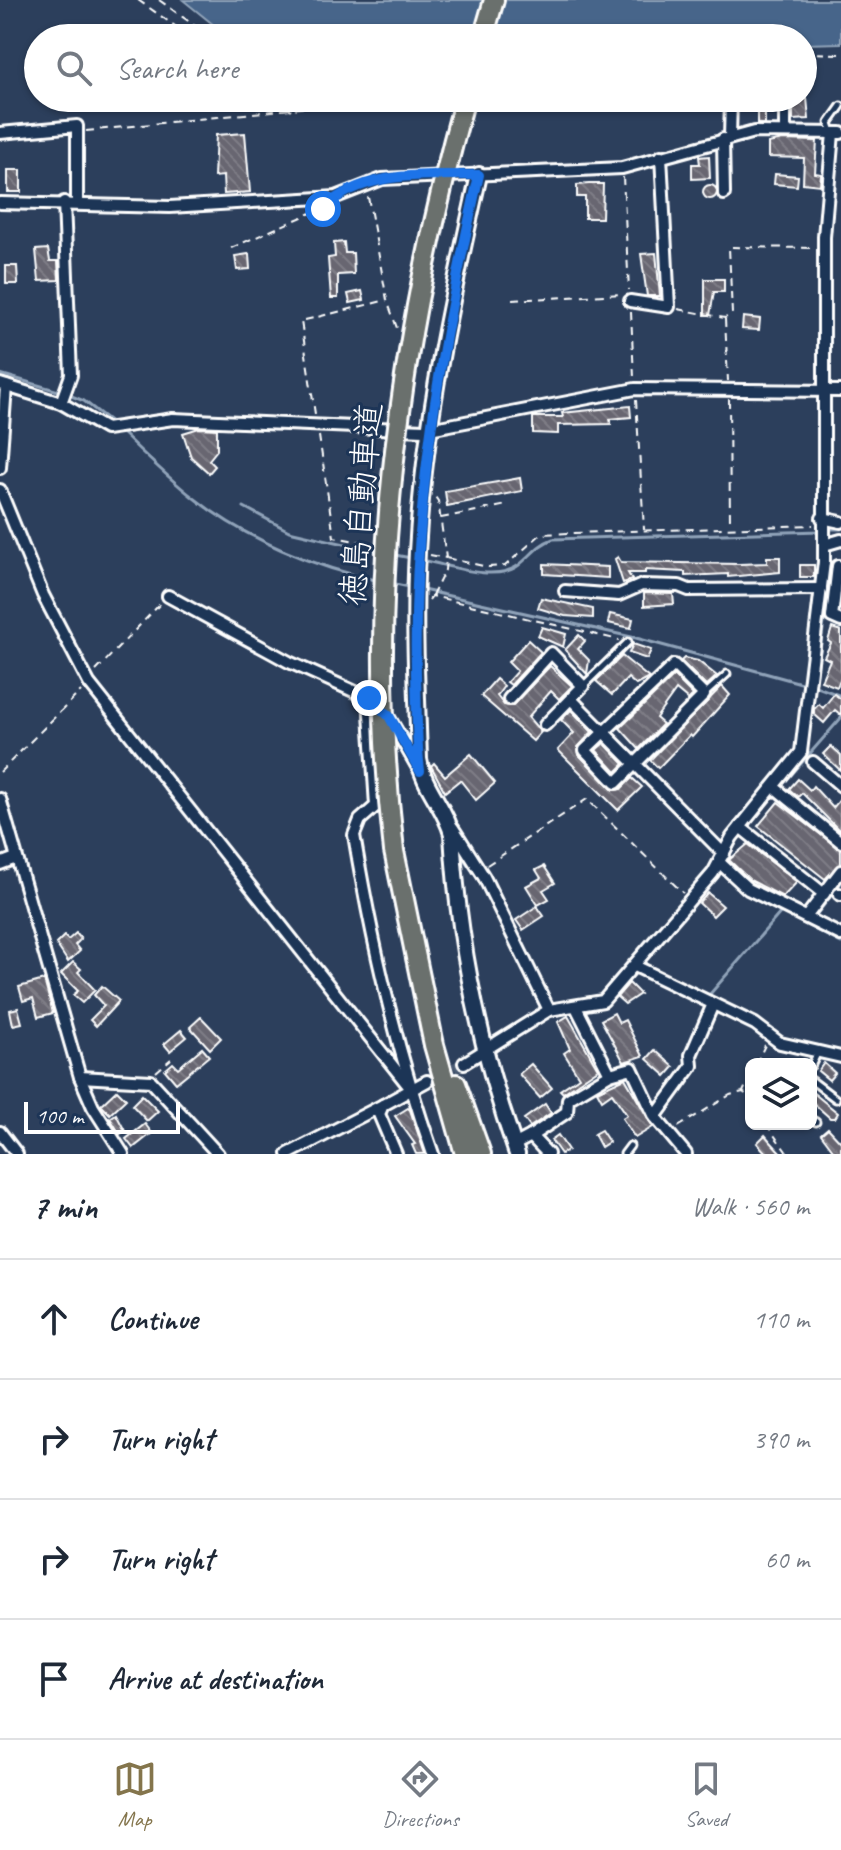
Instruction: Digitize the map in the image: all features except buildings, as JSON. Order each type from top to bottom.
[{"type":"highway","points":[[487,24],[494,0]]},
{"type":"highway","name":"徳島自動車道","points":[[462,112],[418,290],[386,520],[381,687],[394,851],[406,920],[434,1045],[465,1154]]},
{"type":"highway","name":"徳島自動車道","points":[[406,920],[442,1043],[481,1154]]},
{"type":"street","points":[[724,194],[730,112]]},
{"type":"street","points":[[785,112],[785,130]]},
{"type":"street","points":[[0,133],[77,126],[77,203]]},
{"type":"street","points":[[0,203],[64,202],[182,207],[268,198],[336,197],[365,184],[414,176],[622,168],[727,138],[785,130],[837,133],[824,248],[824,562],[801,752],[740,827],[692,900],[603,1001],[549,1010],[464,1063]]},
{"type":"street","points":[[630,301],[669,307],[661,156]]},
{"type":"street","points":[[420,771],[415,621],[422,491],[449,308],[479,175]]},
{"type":"street","points":[[62,400],[69,386],[70,283],[64,202]]},
{"type":"street","points":[[0,468],[3,385],[62,400],[106,429],[173,419],[431,429],[635,389],[841,391]]},
{"type":"street","points":[[0,490],[43,595],[88,682],[411,1089]]},
{"type":"street","points":[[823,530],[841,522]]},
{"type":"street","points":[[823,530],[841,540]]},
{"type":"street","points":[[824,562],[840,566],[832,617],[841,621]]},
{"type":"street","points":[[565,591],[619,595],[642,585],[679,586],[689,590],[821,589]]},
{"type":"street","points":[[168,596],[289,662],[369,698],[389,716],[480,870],[549,1010]]},
{"type":"street","points":[[509,699],[551,653],[583,686],[545,725]]},
{"type":"street","points":[[674,665],[704,695],[616,783],[585,750],[604,732],[674,665]]},
{"type":"street","points":[[369,698],[376,806],[360,820],[354,835],[373,946],[411,1089],[433,1154]]},
{"type":"street","points":[[571,699],[635,764],[748,889],[841,935]]},
{"type":"street","points":[[813,762],[841,786]]},
{"type":"street","points":[[774,787],[841,842]]},
{"type":"street","points":[[0,799],[80,1077],[93,1107],[123,1154]]},
{"type":"street","points":[[448,820],[464,946],[516,1149],[567,1112],[568,1099],[610,1074],[632,1068],[655,1117],[686,1154]]},
{"type":"street","points":[[740,827],[824,894]]},
{"type":"street","points":[[0,864],[16,858]]},
{"type":"street","points":[[806,917],[841,871]]},
{"type":"street","points":[[635,966],[755,1024],[769,1037],[841,1057]]},
{"type":"street","points":[[655,1117],[692,1066],[691,1055],[713,1004]]},
{"type":"street","points":[[576,1007],[610,1074]]},
{"type":"street","points":[[80,1077],[151,1081],[218,1154]]},
{"type":"street","points":[[288,1154],[427,1081]]},
{"type":"street","points":[[383,1105],[379,1114],[396,1154]]},
{"type":"street","points":[[0,1132],[17,1154]]},
{"type":"street","points":[[531,1136],[548,1154]]},
{"type":"lane","points":[[837,133],[829,123],[841,106]]},
{"type":"lane","points":[[583,686],[628,642]]},
{"type":"lane","points":[[704,695],[727,674]]},
{"type":"lane","points":[[816,1058],[819,1052]]},
{"type":"lane","points":[[817,1085],[836,1099]]},
{"type":"lane","points":[[624,1154],[630,1146]]},
{"type":"path","points":[[138,0],[172,24]]},
{"type":"path","points":[[159,0],[192,24]]},
{"type":"path","points":[[817,53],[841,54]]},
{"type":"path","points":[[77,132],[272,112]]},
{"type":"path","points":[[512,300],[630,294],[622,168]]},
{"type":"path","points":[[365,184],[387,300],[397,328]]},
{"type":"path","points":[[231,248],[323,209],[336,197]]},
{"type":"path","points":[[669,307],[725,318],[732,314],[729,247],[824,248]]},
{"type":"path","points":[[317,425],[301,321],[387,300]]},
{"type":"path","points":[[630,301],[644,529]]},
{"type":"path","points":[[725,318],[730,527]]},
{"type":"path","points":[[440,519],[507,505]]},
{"type":"path","points":[[415,621],[445,570],[446,558],[488,567],[505,566],[541,534],[730,527],[823,530]]},
{"type":"path","points":[[432,595],[628,642]]},
{"type":"path","points":[[0,772],[168,596]]},
{"type":"path","points":[[480,870],[587,799],[692,900]]},
{"type":"path","points":[[759,1058],[769,1037]]},
{"type":"path","points":[[146,1081],[171,1059]]},
{"type":"path","points":[[667,1133],[730,1095],[743,1092],[745,1088]]},
{"type":"path","points":[[770,1130],[788,1154]]},
{"type":"water","points":[[183,0],[841,0],[841,43],[817,44],[817,24],[213,24]]},
{"type":"waterway","points":[[0,374],[62,392]]},
{"type":"waterway","points":[[69,395],[84,401],[112,423]]},
{"type":"waterway","points":[[120,431],[184,490],[214,513],[258,539],[306,560],[380,581]]},
{"type":"waterway","points":[[244,507],[289,531],[379,552]]},
{"type":"waterway","points":[[828,529],[841,529]]},
{"type":"waterway","points":[[426,561],[473,572],[498,573],[519,565],[553,539],[821,531]]},
{"type":"waterway","points":[[395,555],[411,558]]},
{"type":"waterway","points":[[831,572],[815,686],[841,696]]},
{"type":"waterway","points":[[391,583],[409,587]]},
{"type":"waterway","points":[[423,590],[636,638],[801,683]]},
{"type":"waterway","points":[[168,603],[251,649],[361,702]]},
{"type":"waterway","points":[[785,782],[841,718]]},
{"type":"waterway","points":[[394,738],[438,818]]},
{"type":"waterway","points":[[461,855],[482,885],[541,1008]]},
{"type":"waterway","points":[[816,915],[841,883]]},
{"type":"waterway","points":[[710,994],[781,912],[841,943]]},
{"type":"tunnel","points":[[427,1081],[464,1063]]},
{"type":"route","points":[[323,209],[336,197],[382,179],[479,175],[449,308],[422,491],[415,621],[420,771],[389,716],[369,698]]}]
